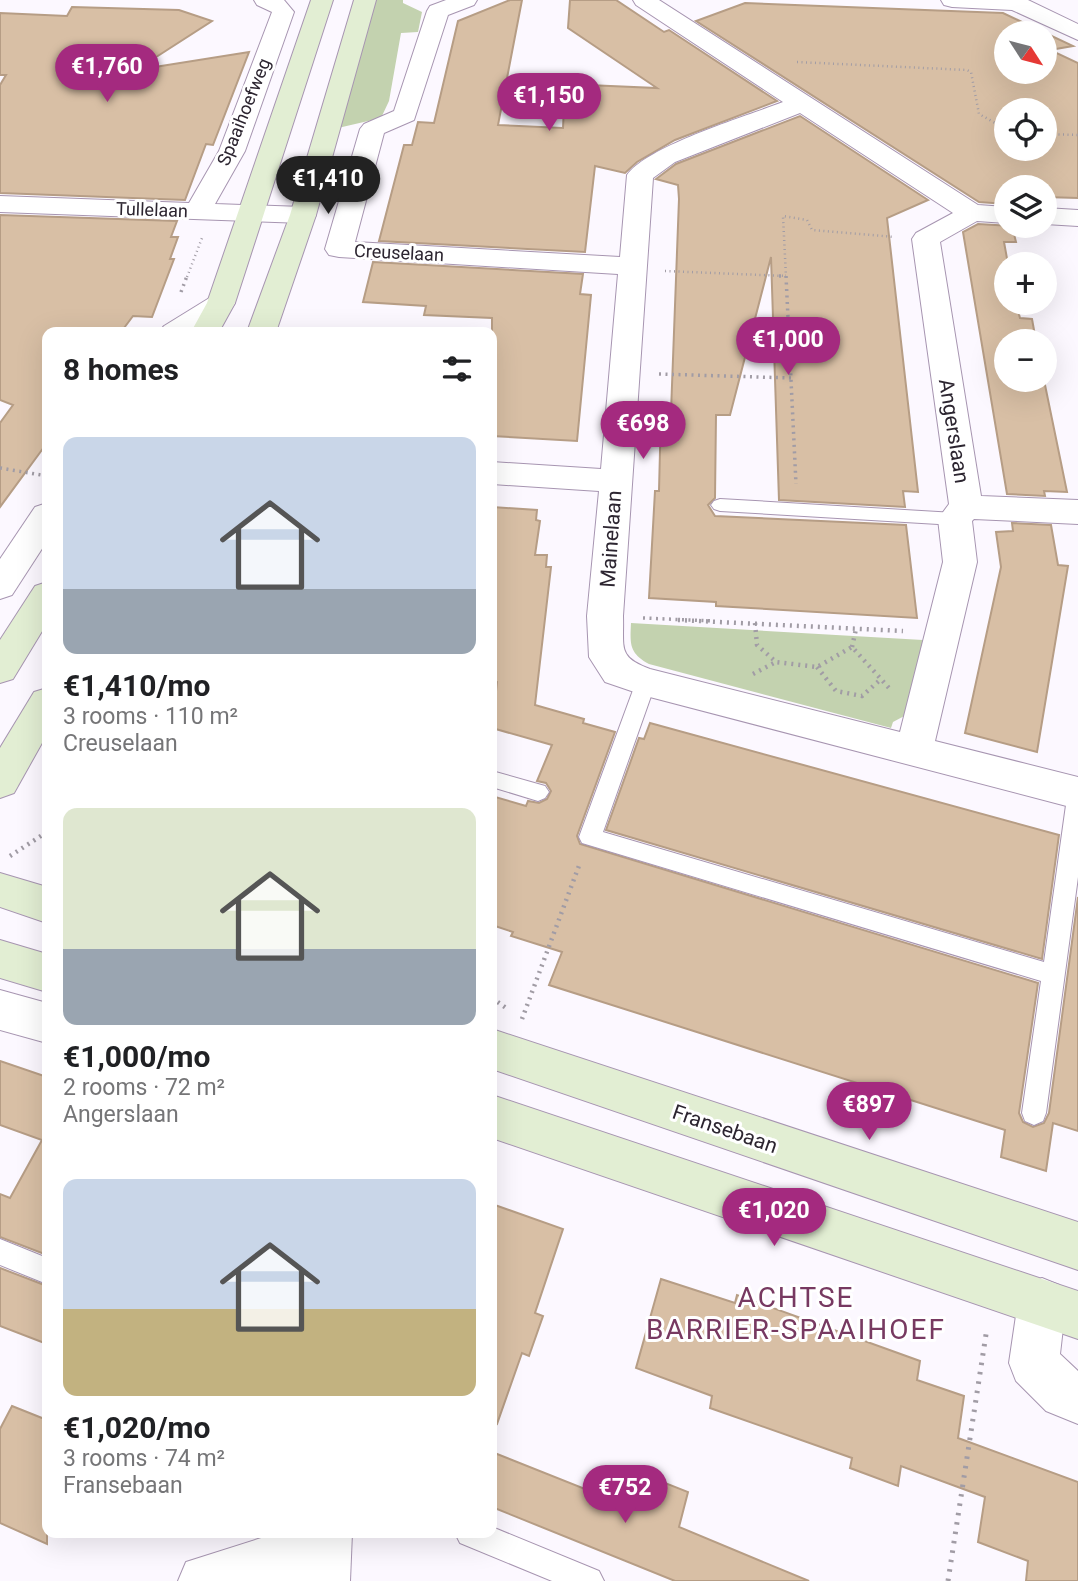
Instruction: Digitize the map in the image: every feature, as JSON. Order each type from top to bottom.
[{"type":"street","name":"Spaaihoefweg","points":[[208,327],[221,303],[323,0]]},
{"type":"street","points":[[263,327],[303,215],[365,0]]},
{"type":"street","name":"Creuselaan","points":[[466,0],[438,11],[405,115],[373,129],[339,249],[632,268]]},
{"type":"street","points":[[651,5],[688,0]]},
{"type":"street","points":[[952,0],[1016,3],[1078,33]]},
{"type":"street","name":"Spaaihoefweg","points":[[197,212],[233,151],[283,12],[272,3]]},
{"type":"street","points":[[651,5],[972,213],[994,214]]},
{"type":"street","name":"Mainelaan","points":[[802,103],[666,157],[640,175],[614,481],[605,616],[607,657],[618,672],[646,682],[1078,796]]},
{"type":"street","name":"Tullelaan","points":[[0,204],[303,215]]},
{"type":"street","points":[[926,239],[972,213]]},
{"type":"street","points":[[1057,217],[1078,218]]},
{"type":"street","name":"Angerslaan","points":[[914,752],[960,562],[960,513],[926,239]]},
{"type":"street","points":[[182,327],[221,303]]},
{"type":"street","points":[[497,472],[614,481]]},
{"type":"street","points":[[960,513],[1078,512]]},
{"type":"street","points":[[0,586],[42,523]]},
{"type":"street","points":[[0,669],[42,603]]},
{"type":"street","points":[[0,782],[42,711]]},
{"type":"street","points":[[5,872],[42,901]]},
{"type":"street","points":[[0,960],[42,972]]},
{"type":"street","points":[[0,1010],[42,1022]]},
{"type":"street","name":"Fransebaan","points":[[507,1035],[1078,1246]]},
{"type":"street","points":[[497,1119],[1060,1308],[1034,1363],[1064,1393],[1078,1399]]},
{"type":"street","points":[[205,1581],[325,1553]]},
{"type":"lane","points":[[720,505],[960,513]]},
{"type":"lane","points":[[646,682],[590,837],[1054,975]]},
{"type":"lane","points":[[497,780],[538,792]]},
{"type":"lane","points":[[1034,1113],[1078,796]]},
{"type":"lane","points":[[0,1252],[42,1269]]},
{"type":"lane","points":[[482,1538],[589,1581]]},
{"type":"path","points":[[757,74],[785,62],[967,70],[971,72],[979,114],[994,123]]},
{"type":"path","points":[[1057,134],[1078,135]]},
{"type":"path","points":[[179,297],[203,237],[195,219],[197,212]]},
{"type":"path","points":[[797,509],[783,215],[807,220],[812,230],[926,239]]},
{"type":"path","points":[[632,268],[786,276]]},
{"type":"path","points":[[623,373],[791,378]]},
{"type":"path","points":[[0,468],[42,475]]},
{"type":"path","points":[[605,616],[943,633]]},
{"type":"path","points":[[754,624],[757,645],[776,662],[817,667],[852,647],[856,629]]},
{"type":"path","points":[[852,647],[886,687],[926,704]]},
{"type":"path","points":[[817,667],[836,691],[862,696],[880,680]]},
{"type":"path","points":[[5,872],[42,837]]},
{"type":"path","points":[[507,1035],[590,837]]},
{"type":"path","points":[[948,1581],[993,1286]]},
{"type":"green space","points":[[376,0],[403,0],[403,3],[422,12],[418,32],[401,33],[389,101],[381,118],[338,128]]},
{"type":"green space","points":[[631,623],[923,640],[908,714],[893,722],[891,728],[649,664],[634,652]]},
{"type":"building","points":[[510,0],[522,0],[498,125],[563,128],[565,84],[657,88],[568,28],[570,0],[616,0],[664,32],[669,30],[777,101],[675,140],[637,162],[625,173],[595,166],[585,252],[379,241],[404,145],[412,145],[418,122],[434,123],[458,21]]},
{"type":"building","points":[[745,3],[1003,13],[1020,21],[994,21],[994,84],[1057,84],[1057,53],[1078,63],[1078,198],[1057,197],[1057,175],[994,175],[994,203],[979,202],[696,21]]},
{"type":"building","points":[[72,7],[179,10],[212,21],[136,70],[249,52],[213,145],[206,144],[185,200],[0,193],[0,85],[6,75],[0,75],[0,13],[67,16]]},
{"type":"building","points":[[1057,38],[1073,46],[1057,49]]},
{"type":"building","points":[[800,116],[928,200],[887,218],[918,492],[903,491],[905,507],[779,500],[771,257],[730,415],[716,415],[715,498],[708,505],[715,516],[906,525],[917,618],[716,606],[716,602],[649,598],[655,491],[659,491],[661,412],[671,412],[679,199],[678,185],[656,179],[676,164]]},
{"type":"building","points":[[0,215],[177,221],[171,237],[178,237],[170,259],[174,259],[152,317],[133,316],[125,327],[42,327],[42,450],[0,507],[0,423],[13,405],[0,400]]},
{"type":"building","points":[[978,224],[994,225],[994,238],[1015,238],[1016,242],[1004,242],[1006,252],[994,252],[994,315],[1019,315],[1020,318],[1032,319],[1034,329],[994,329],[994,392],[1046,392],[1067,492],[1044,491],[1045,496],[1007,494],[963,232]]},
{"type":"building","points":[[373,262],[583,274],[580,294],[591,295],[577,441],[497,436],[497,327],[492,327],[492,318],[424,315],[426,306],[363,302]]},
{"type":"building","points":[[497,507],[537,510],[536,520],[540,521],[535,555],[547,555],[546,567],[551,567],[535,705],[584,719],[583,723],[615,732],[577,836],[580,844],[1038,983],[1019,1113],[1023,1122],[1033,1127],[1044,1123],[1049,1113],[1078,897],[1078,1131],[1053,1123],[1046,1171],[1001,1157],[1005,1130],[549,985],[562,952],[511,936],[513,932],[497,927],[497,797],[526,806],[528,801],[539,803],[547,799],[551,791],[546,783],[537,781],[552,745],[497,729]]},
{"type":"building","points":[[1012,523],[1051,525],[1058,565],[1068,566],[1037,752],[965,733],[1001,567],[996,532],[1013,531]]},
{"type":"building","points":[[650,723],[1059,835],[1042,959],[606,830],[639,738],[644,739]]},
{"type":"building","points":[[0,1061],[42,1075],[42,1140],[0,1125]]},
{"type":"building","points":[[42,1140],[42,1253],[0,1237],[0,1194],[10,1198]]},
{"type":"building","points":[[497,1206],[563,1229],[535,1313],[543,1316],[529,1356],[522,1353],[497,1424]]},
{"type":"building","points":[[0,1268],[42,1284],[42,1342],[0,1326]]},
{"type":"building","points":[[661,1279],[735,1303],[737,1295],[920,1361],[917,1380],[964,1396],[958,1438],[1078,1482],[1078,1581],[1026,1581],[1028,1561],[978,1542],[985,1497],[901,1466],[898,1486],[850,1468],[852,1458],[710,1408],[712,1396],[636,1368]]},
{"type":"building","points":[[12,1406],[42,1418],[42,1538],[47,1538],[47,1544],[0,1523],[0,1429]]},
{"type":"building","points":[[497,1454],[630,1507],[640,1473],[688,1492],[679,1527],[809,1581],[675,1581],[497,1509]]},
{"type":"district","name":"ACHTSE BARRIER-SPAAIHOEF","points":[[796,1313]]}]
